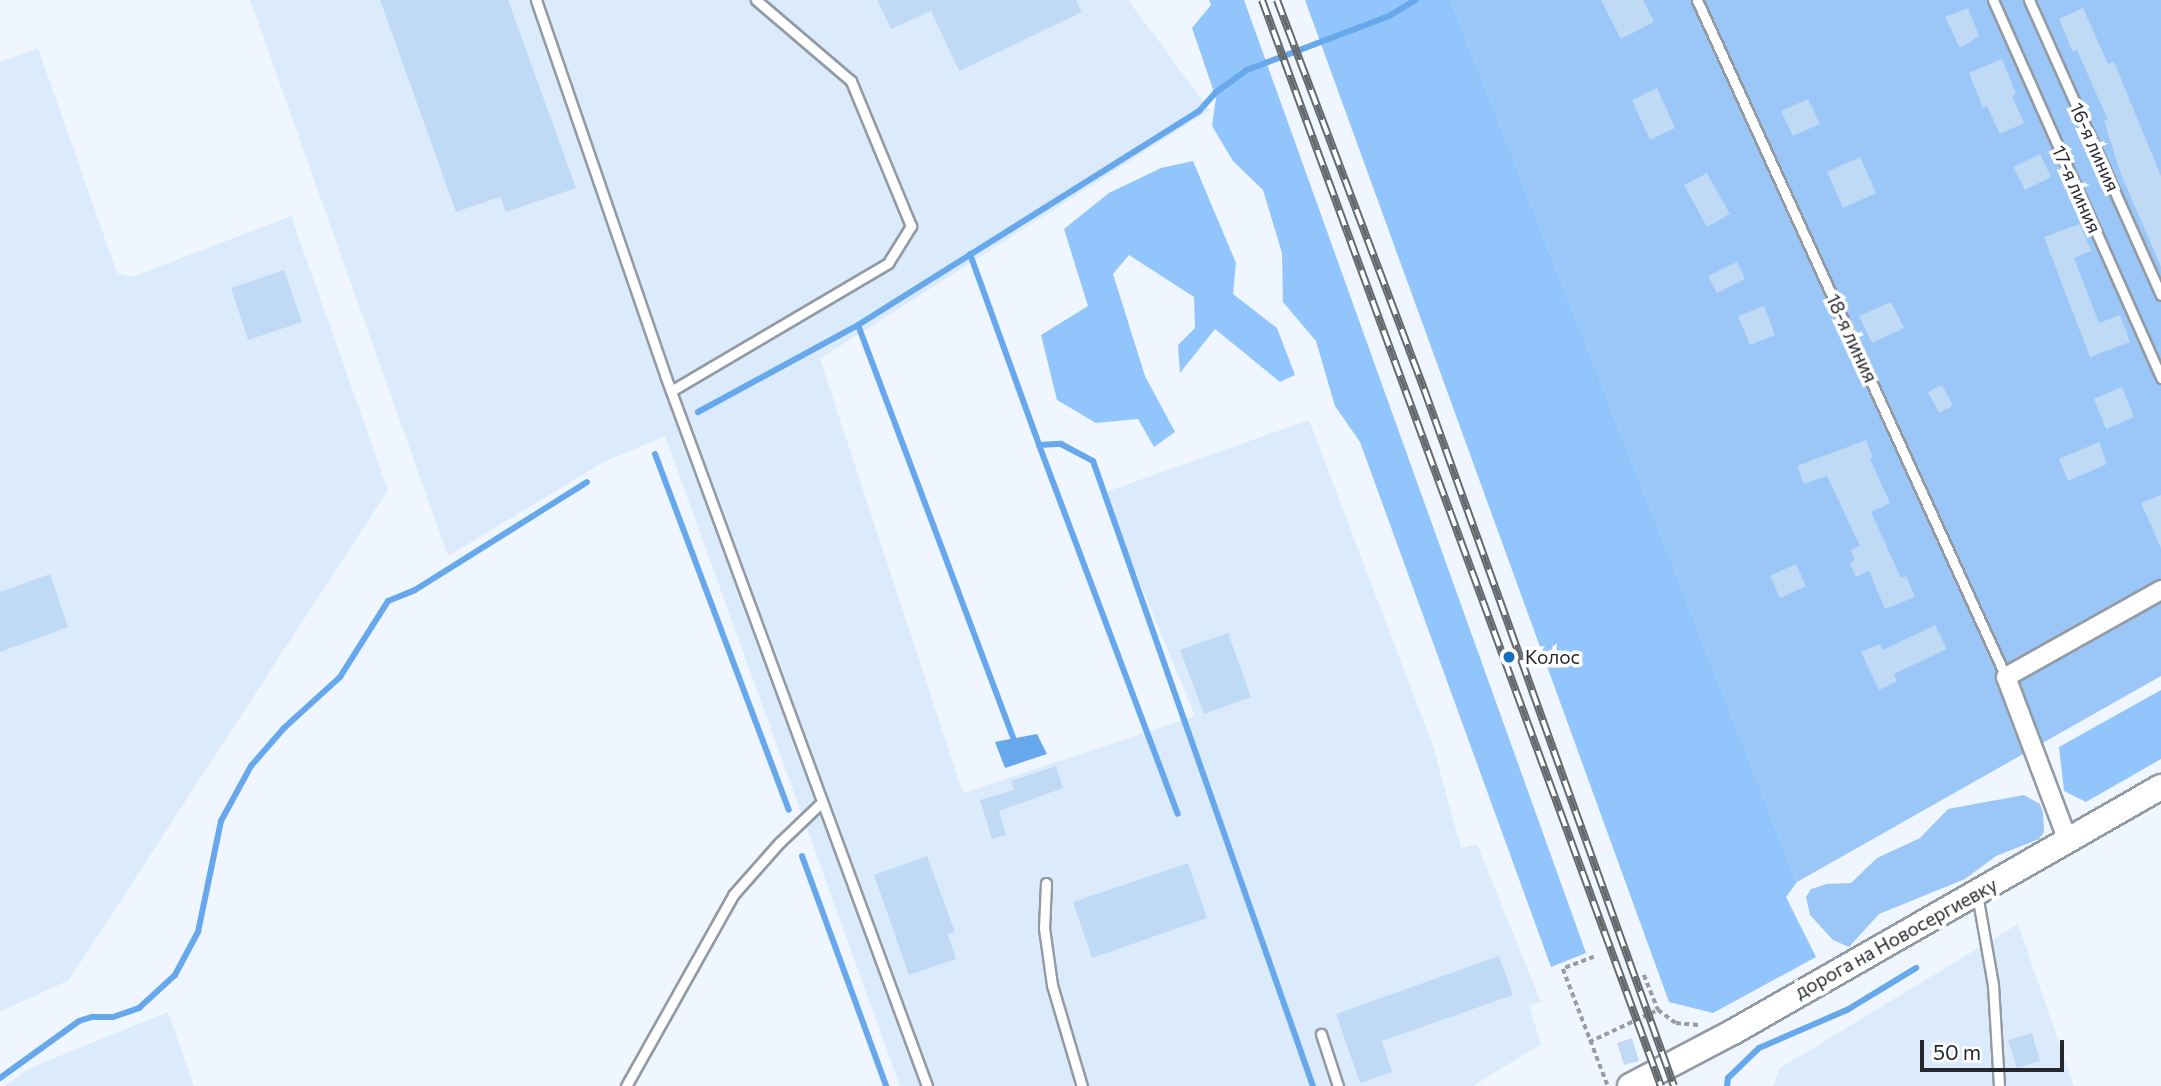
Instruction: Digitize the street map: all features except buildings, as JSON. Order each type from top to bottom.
[{"type":"street","points":[[2068,841],[2006,677],[2161,590]]},
{"type":"street","name":"дорога на Новосергиевку","points":[[1630,1086],[1733,1032],[2161,787]]},
{"type":"lane","points":[[536,0],[671,391],[927,1086]]},
{"type":"lane","points":[[671,391],[888,263],[911,226],[852,80],[756,0]]},
{"type":"lane","name":"18-я линия","points":[[1697,0],[2006,677]]},
{"type":"lane","name":"17-я линия","points":[[1993,0],[2161,378]]},
{"type":"lane","name":"16-я линия","points":[[2029,0],[2161,295]]},
{"type":"lane","points":[[626,1086],[733,895],[779,843],[822,802]]},
{"type":"lane","points":[[1046,883],[1044,928],[1052,985],[1082,1086]]},
{"type":"lane","points":[[1977,892],[1993,985],[1999,1086]]},
{"type":"lane","points":[[1321,1034],[1338,1086]]},
{"type":"path","points":[[1594,957],[1563,969],[1608,1086]]},
{"type":"path","points":[[1644,975],[1658,1010],[1676,1023],[1707,1026],[1720,1023],[1733,1032]]},
{"type":"path","points":[[1589,1042],[1658,1010]]},
{"type":"shaded area","points":[[250,0],[1128,0],[1210,110],[820,359],[963,793],[1195,716],[1103,493],[1309,420],[1433,746],[1461,848],[1477,844],[1541,1002],[1529,1006],[1541,1044],[1473,1086],[900,1086],[665,436],[604,462],[448,556]]},
{"type":"shaded area","points":[[1209,0],[1244,0],[1586,953],[1551,967],[1360,442],[1335,406],[1316,341],[1283,302],[1282,253],[1263,190],[1233,161],[1212,126],[1216,98],[1192,28],[1211,5]]},
{"type":"shaded area","points":[[1305,0],[1451,0],[1797,882],[1786,897],[1816,957],[1713,1013],[1669,1002]]},
{"type":"shaded area","points":[[1451,0],[2161,0],[2161,676],[1797,882]]},
{"type":"shaded area","points":[[38,48],[117,273],[132,277],[291,216],[388,490],[69,980],[0,1012],[0,62]]},
{"type":"shaded area","points":[[1193,161],[1236,263],[1233,294],[1277,328],[1295,375],[1280,382],[1215,329],[1180,373],[1178,345],[1195,328],[1194,297],[1129,255],[1113,274],[1145,376],[1175,432],[1154,447],[1138,419],[1096,423],[1057,400],[1041,335],[1088,306],[1064,229],[1109,193],[1161,168]]},
{"type":"shaded area","points":[[2161,690],[2161,759],[2086,802],[2064,791],[2059,747]]},
{"type":"shaded area","points":[[1037,734],[1047,754],[1005,768],[995,742]]},
{"type":"shaded area","points":[[2024,795],[2040,804],[2044,832],[2039,839],[1996,856],[1965,879],[1879,914],[1849,947],[1833,940],[1810,915],[1806,897],[1811,889],[1827,884],[1851,883],[1877,858],[1920,838],[1948,809]]},
{"type":"shaded area","points":[[2018,924],[2074,1086],[1773,1086],[1780,1068]]},
{"type":"shaded area","points":[[168,1012],[194,1086],[4,1086],[30,1068]]},
{"type":"waterway","points":[[698,412],[858,325],[1199,111],[1215,93],[1247,70],[1389,16],[1416,0]]},
{"type":"waterway","points":[[970,254],[1039,445],[1061,444],[1093,461],[1313,1086]]},
{"type":"waterway","points":[[858,325],[1014,739]]},
{"type":"waterway","points":[[1039,445],[1178,814]]},
{"type":"waterway","points":[[655,454],[789,810]]},
{"type":"waterway","points":[[0,1078],[79,1021],[92,1017],[113,1017],[139,1008],[175,975],[198,932],[221,821],[251,766],[284,728],[340,677],[388,601],[415,590],[587,482]]},
{"type":"waterway","points":[[802,856],[886,1086]]},
{"type":"waterway","points":[[1727,1086],[1728,1078],[1759,1048],[1847,1010],[1916,968]]},
{"type":"railway","points":[[1262,0],[1661,1086]]},
{"type":"railway","points":[[1277,0],[1424,389],[1674,1086]]},
{"type":"place","name":"Колос","points":[[1509,657]]}]
